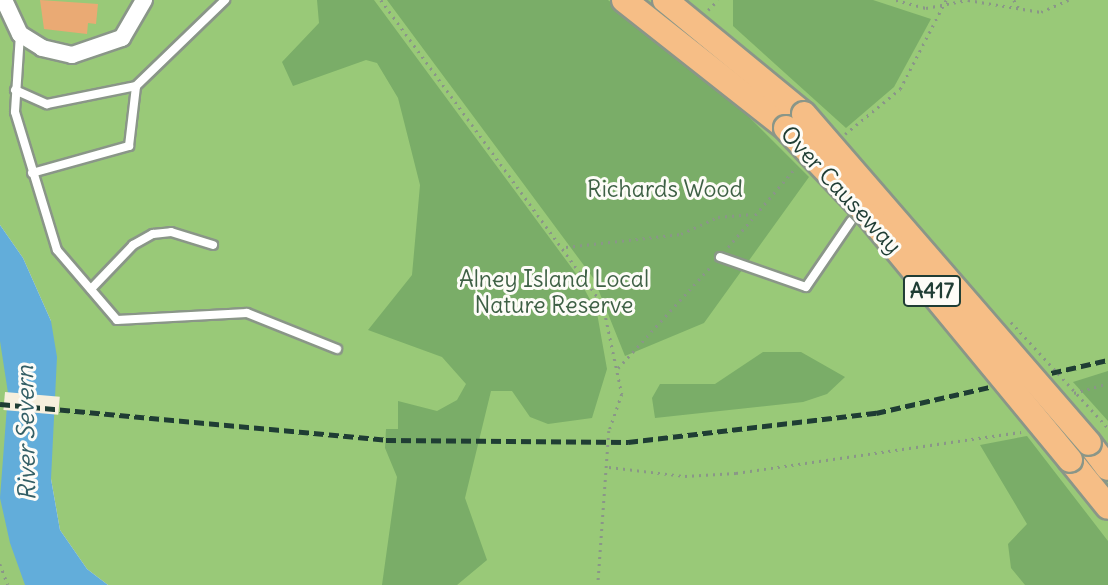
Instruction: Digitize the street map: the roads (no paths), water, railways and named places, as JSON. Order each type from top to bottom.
[{"type":"main road","name":"Over Causeway","points":[[624,0],[689,31]]},
{"type":"main road","name":"Over Causeway","points":[[666,0],[689,31],[795,121],[1059,395],[1103,435]]},
{"type":"main road","name":"Over Causeway","points":[[795,121],[869,216],[1108,507]]},
{"type":"main road","points":[[1103,435],[1108,468]]},
{"type":"street","points":[[3,7],[20,34],[42,48],[97,51],[121,38],[144,0]]},
{"type":"lane","points":[[15,90],[47,104],[136,86],[225,0]]},
{"type":"lane","points":[[20,34],[15,90],[32,173],[57,250],[117,320],[247,313],[337,349]]},
{"type":"lane","points":[[32,173],[128,146],[136,86]]},
{"type":"lane","points":[[720,257],[806,287],[851,221]]},
{"type":"lane","points":[[91,289],[133,245],[153,234],[171,232],[213,245]]},
{"type":"water","name":"River Severn","points":[[0,225],[23,258],[51,321],[57,357],[51,479],[60,530],[87,569],[108,585],[25,585],[10,543],[0,498],[8,393],[0,341]]},
{"type":"railway","points":[[0,404],[386,440],[628,442],[876,413],[1108,360]]},
{"type":"park label","name":"Richards Wood","points":[[665,189]]},
{"type":"park label","name":"Alney Island Local Nature Reserve","points":[[554,292]]}]
